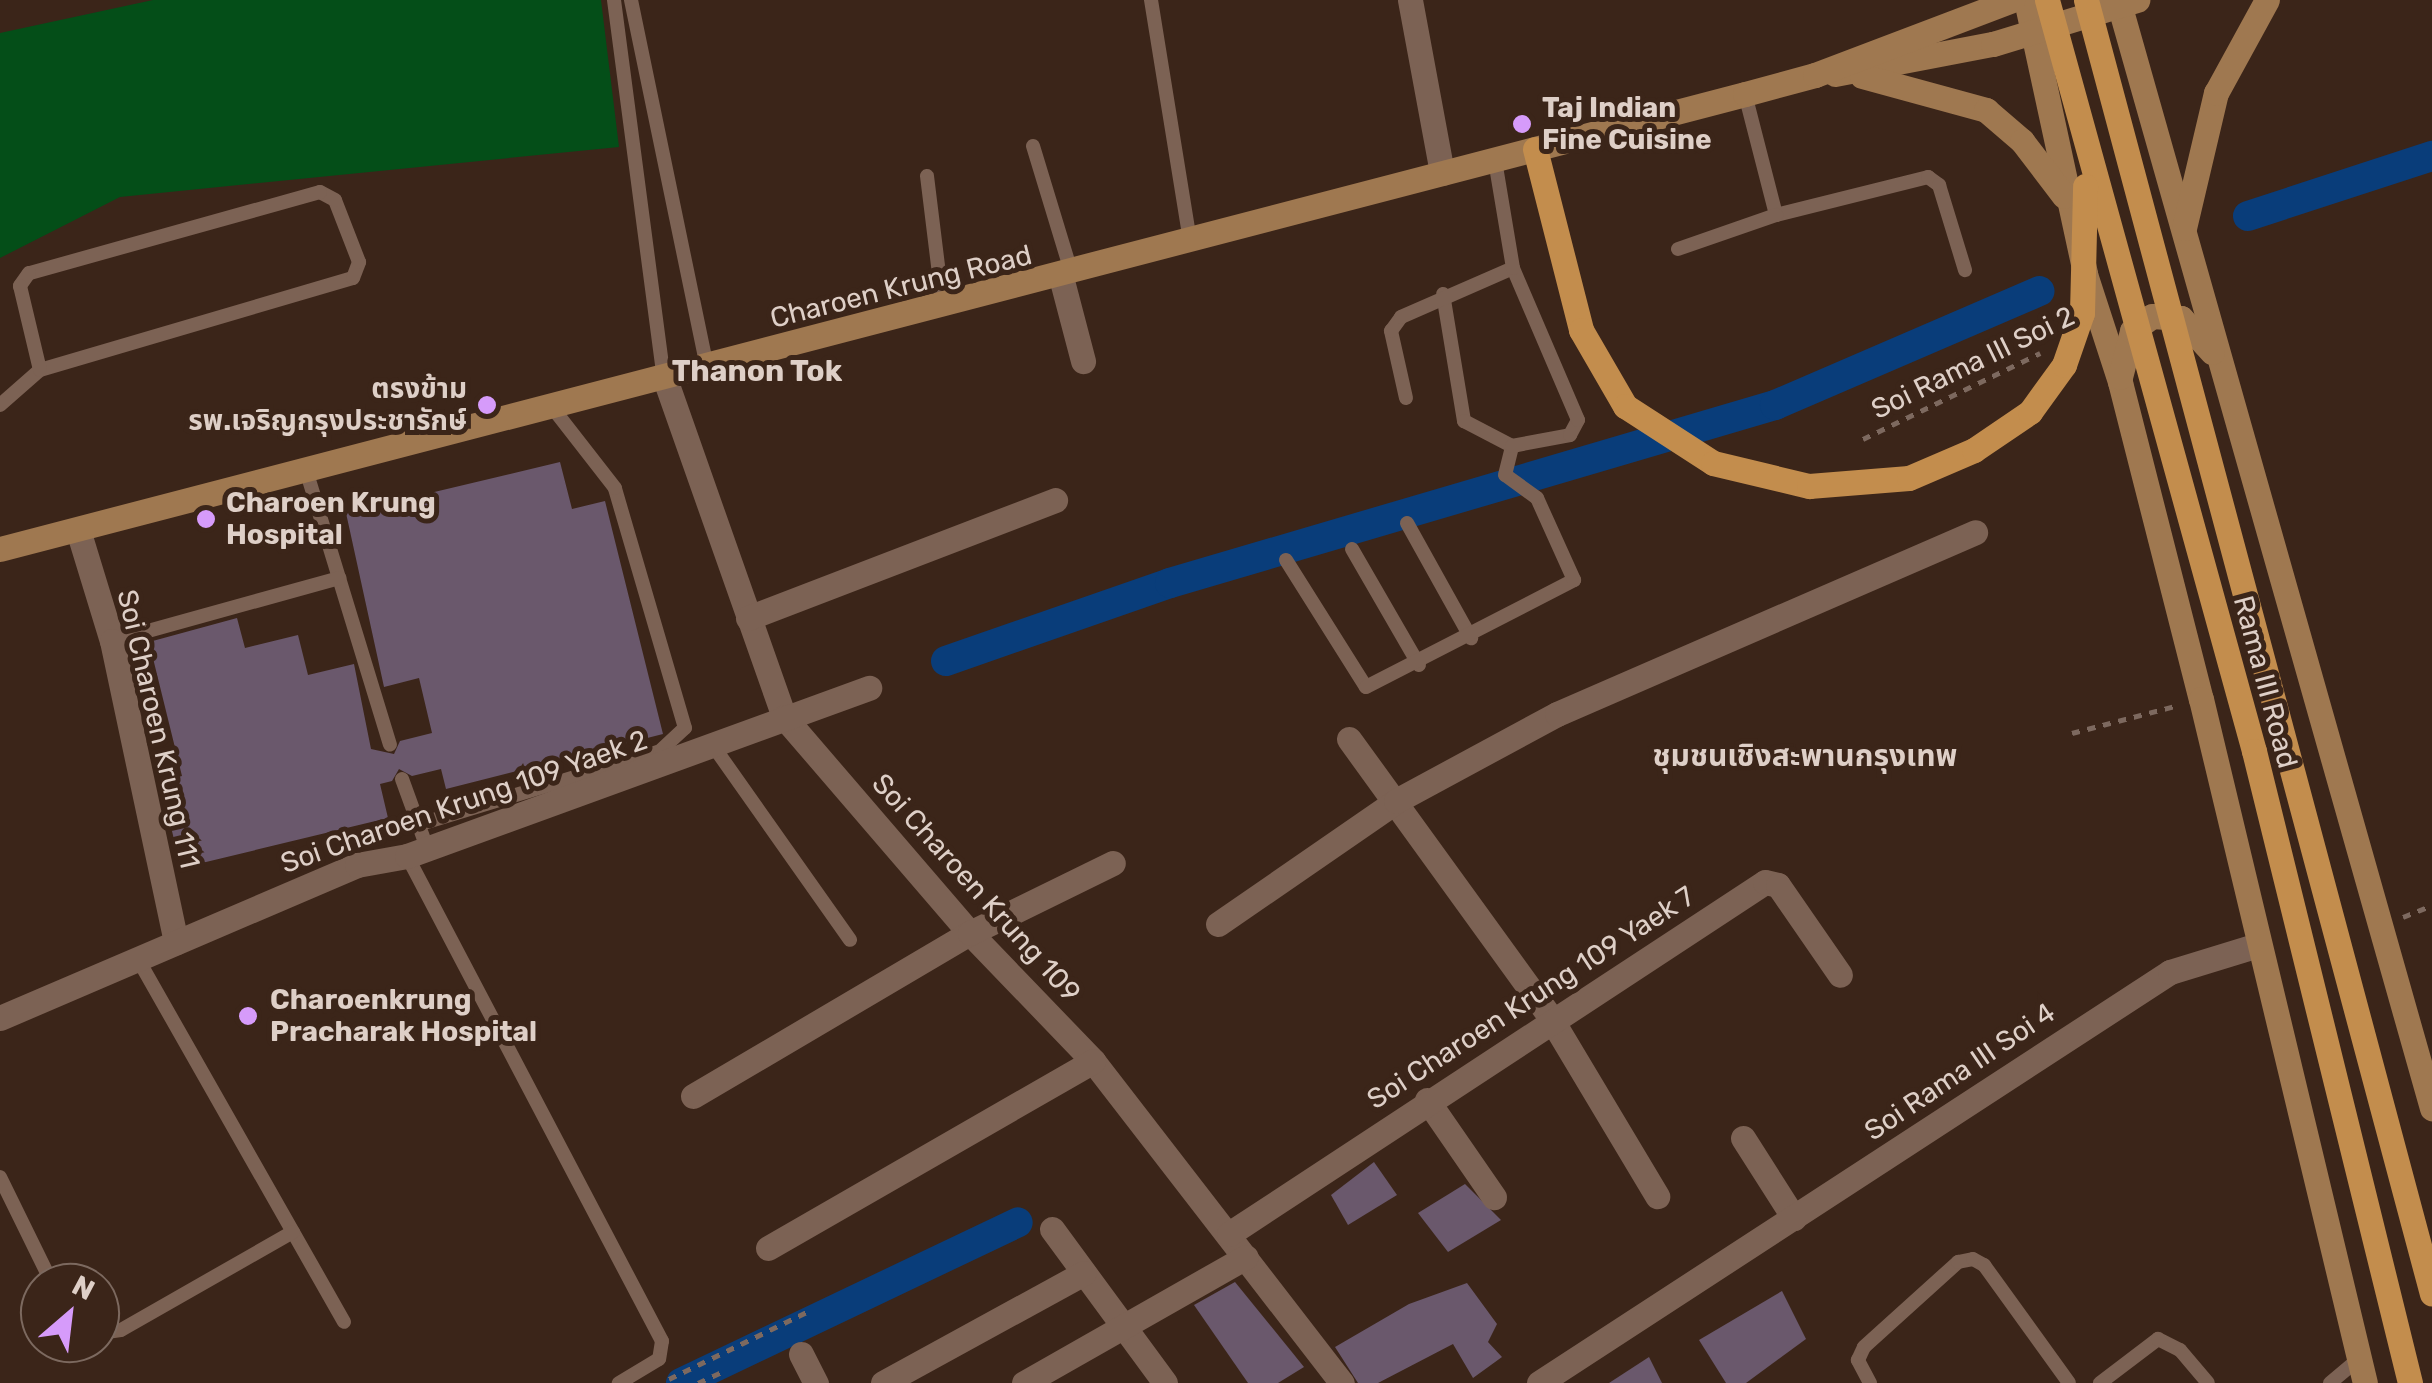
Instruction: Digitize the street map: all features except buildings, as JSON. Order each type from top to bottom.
[{"type":"main road","points":[[1921,31],[1948,0]]},
{"type":"main road","name":"Charoen Krung Road","points":[[0,550],[1067,275],[1815,75],[1921,31],[2012,0]]},
{"type":"main road","points":[[2026,0],[2085,274],[2120,382],[2201,699],[2362,1371]]},
{"type":"main road","name":"Rama III Road","points":[[2046,0],[2254,751],[2410,1383]]},
{"type":"main road","name":"Rama III Road","points":[[2086,0],[2288,743],[2432,1294]]},
{"type":"main road","points":[[2183,232],[2216,93],[2267,0]]},
{"type":"main road","name":"Charoen Krung Road","points":[[1815,75],[1848,73],[2034,33],[2125,2]]},
{"type":"main road","name":"Rama III Road","points":[[2125,2],[2183,232],[2432,1108]]},
{"type":"main road","points":[[1848,73],[1986,110],[2022,142],[2070,204]]},
{"type":"main road","points":[[1535,150],[1581,330],[1625,406],[1713,463],[1809,486],[1909,478],[2005,432],[2052,388],[2082,313],[2088,256],[2082,133]]},
{"type":"main road","points":[[2120,382],[2132,331],[2152,316],[2193,326],[2223,370]]},
{"type":"street","points":[[1410,0],[1442,173]]},
{"type":"street","points":[[1067,275],[1083,361]]},
{"type":"street","name":"Soi Charoen Krung 109","points":[[664,379],[784,717],[970,933],[1093,1061],[1342,1383]]},
{"type":"street","points":[[748,618],[1055,500]]},
{"type":"street","name":"Soi Charoen Krung 111","points":[[78,530],[112,641],[176,942]]},
{"type":"street","points":[[1218,924],[1396,801],[1557,714],[1975,532]]},
{"type":"street","name":"Soi Charoen Krung 109 Yaek 2","points":[[0,1018],[416,842],[714,747],[784,717],[869,688]]},
{"type":"street","points":[[1349,739],[1550,1017],[1657,1196]]},
{"type":"street","points":[[693,1096],[970,933],[1113,863]]},
{"type":"street","name":"Soi Charoen Krung 109 Yaek 7","points":[[1228,1234],[1550,1017],[1642,965],[1765,882],[1778,885],[1840,975]]},
{"type":"street","name":"Soi Rama III Soi 4","points":[[1538,1383],[2183,964],[2258,945]]},
{"type":"street","points":[[768,1248],[1093,1061]]},
{"type":"street","points":[[1427,1100],[1494,1196]]},
{"type":"street","points":[[1743,1138],[1794,1218]]},
{"type":"street","points":[[1052,1229],[1165,1383]]},
{"type":"street","points":[[1024,1383],[1246,1257]]},
{"type":"street","points":[[883,1383],[1084,1273]]},
{"type":"street","points":[[801,1354],[816,1383]]},
{"type":"lane","points":[[614,0],[664,379]]},
{"type":"lane","points":[[631,0],[654,128],[707,368]]},
{"type":"lane","points":[[1151,0],[1190,241]]},
{"type":"lane","points":[[1745,94],[1776,216]]},
{"type":"lane","points":[[629,135],[654,128]]},
{"type":"lane","points":[[1033,146],[1067,275]]},
{"type":"lane","points":[[1443,294],[1464,421],[1512,446],[1570,435],[1578,420],[1513,268],[1495,161]]},
{"type":"lane","points":[[928,176],[944,307]]},
{"type":"lane","points":[[1678,249],[1776,216],[1928,176],[1940,185],[1965,270]]},
{"type":"lane","points":[[0,405],[40,370],[353,278],[359,262],[336,200],[320,192],[30,272],[20,286],[40,370]]},
{"type":"lane","points":[[1406,398],[1392,331],[1414,306],[1513,268]]},
{"type":"lane","points":[[416,842],[660,750],[674,744],[685,728],[615,488],[552,407]]},
{"type":"lane","points":[[1286,560],[1366,687],[1419,665],[1574,580],[1537,498],[1507,482],[1512,446]]},
{"type":"lane","points":[[306,470],[390,744]]},
{"type":"lane","points":[[1407,522],[1471,638]]},
{"type":"lane","points":[[1352,549],[1419,665]]},
{"type":"lane","points":[[112,641],[338,578]]},
{"type":"lane","points":[[714,747],[850,940]]},
{"type":"lane","points":[[402,779],[416,842],[662,1341],[659,1359],[620,1383]]},
{"type":"lane","points":[[139,961],[344,1322]]},
{"type":"lane","points":[[0,1177],[42,1263]]},
{"type":"lane","points":[[120,1330],[293,1232]]},
{"type":"lane","points":[[1870,1383],[1858,1360],[1864,1346],[1958,1262],[1972,1259],[1984,1265],[2069,1383]]},
{"type":"lane","points":[[2100,1383],[2158,1339],[2180,1350],[2208,1383]]},
{"type":"lane","points":[[2330,1383],[2362,1371]]},
{"type":"path","name":"Soi Rama III Soi 2","points":[[1863,439],[2055,346]]},
{"type":"path","points":[[2072,733],[2201,699]]},
{"type":"path","points":[[662,1383],[809,1312]]},
{"type":"path","points":[[698,1383],[726,1370]]},
{"type":"green space","points":[[153,0],[601,0],[619,147],[120,197],[0,258],[0,33]]},
{"type":"waterway","points":[[2248,216],[2432,156]]},
{"type":"waterway","points":[[946,661],[1170,583],[1775,405],[2040,291]]},
{"type":"waterway","points":[[681,1383],[1018,1222]]},
{"type":"place","name":"Taj Indian Fine Cuisine","points":[[1522,124]]},
{"type":"place","name":"ตรงข้าม รพ.เจริญกรุงประชารักษ์","points":[[487,405]]},
{"type":"place","name":"Charoen Krung Hospital","points":[[206,519]]},
{"type":"place","name":"Charoenkrung Pracharak Hospital","points":[[248,1016]]},
{"type":"district","name":"Thanon Tok","points":[[757,371]]},
{"type":"district","name":"ชุมชนเชิงสะพานกรุงเทพ","points":[[1805,756]]}]
